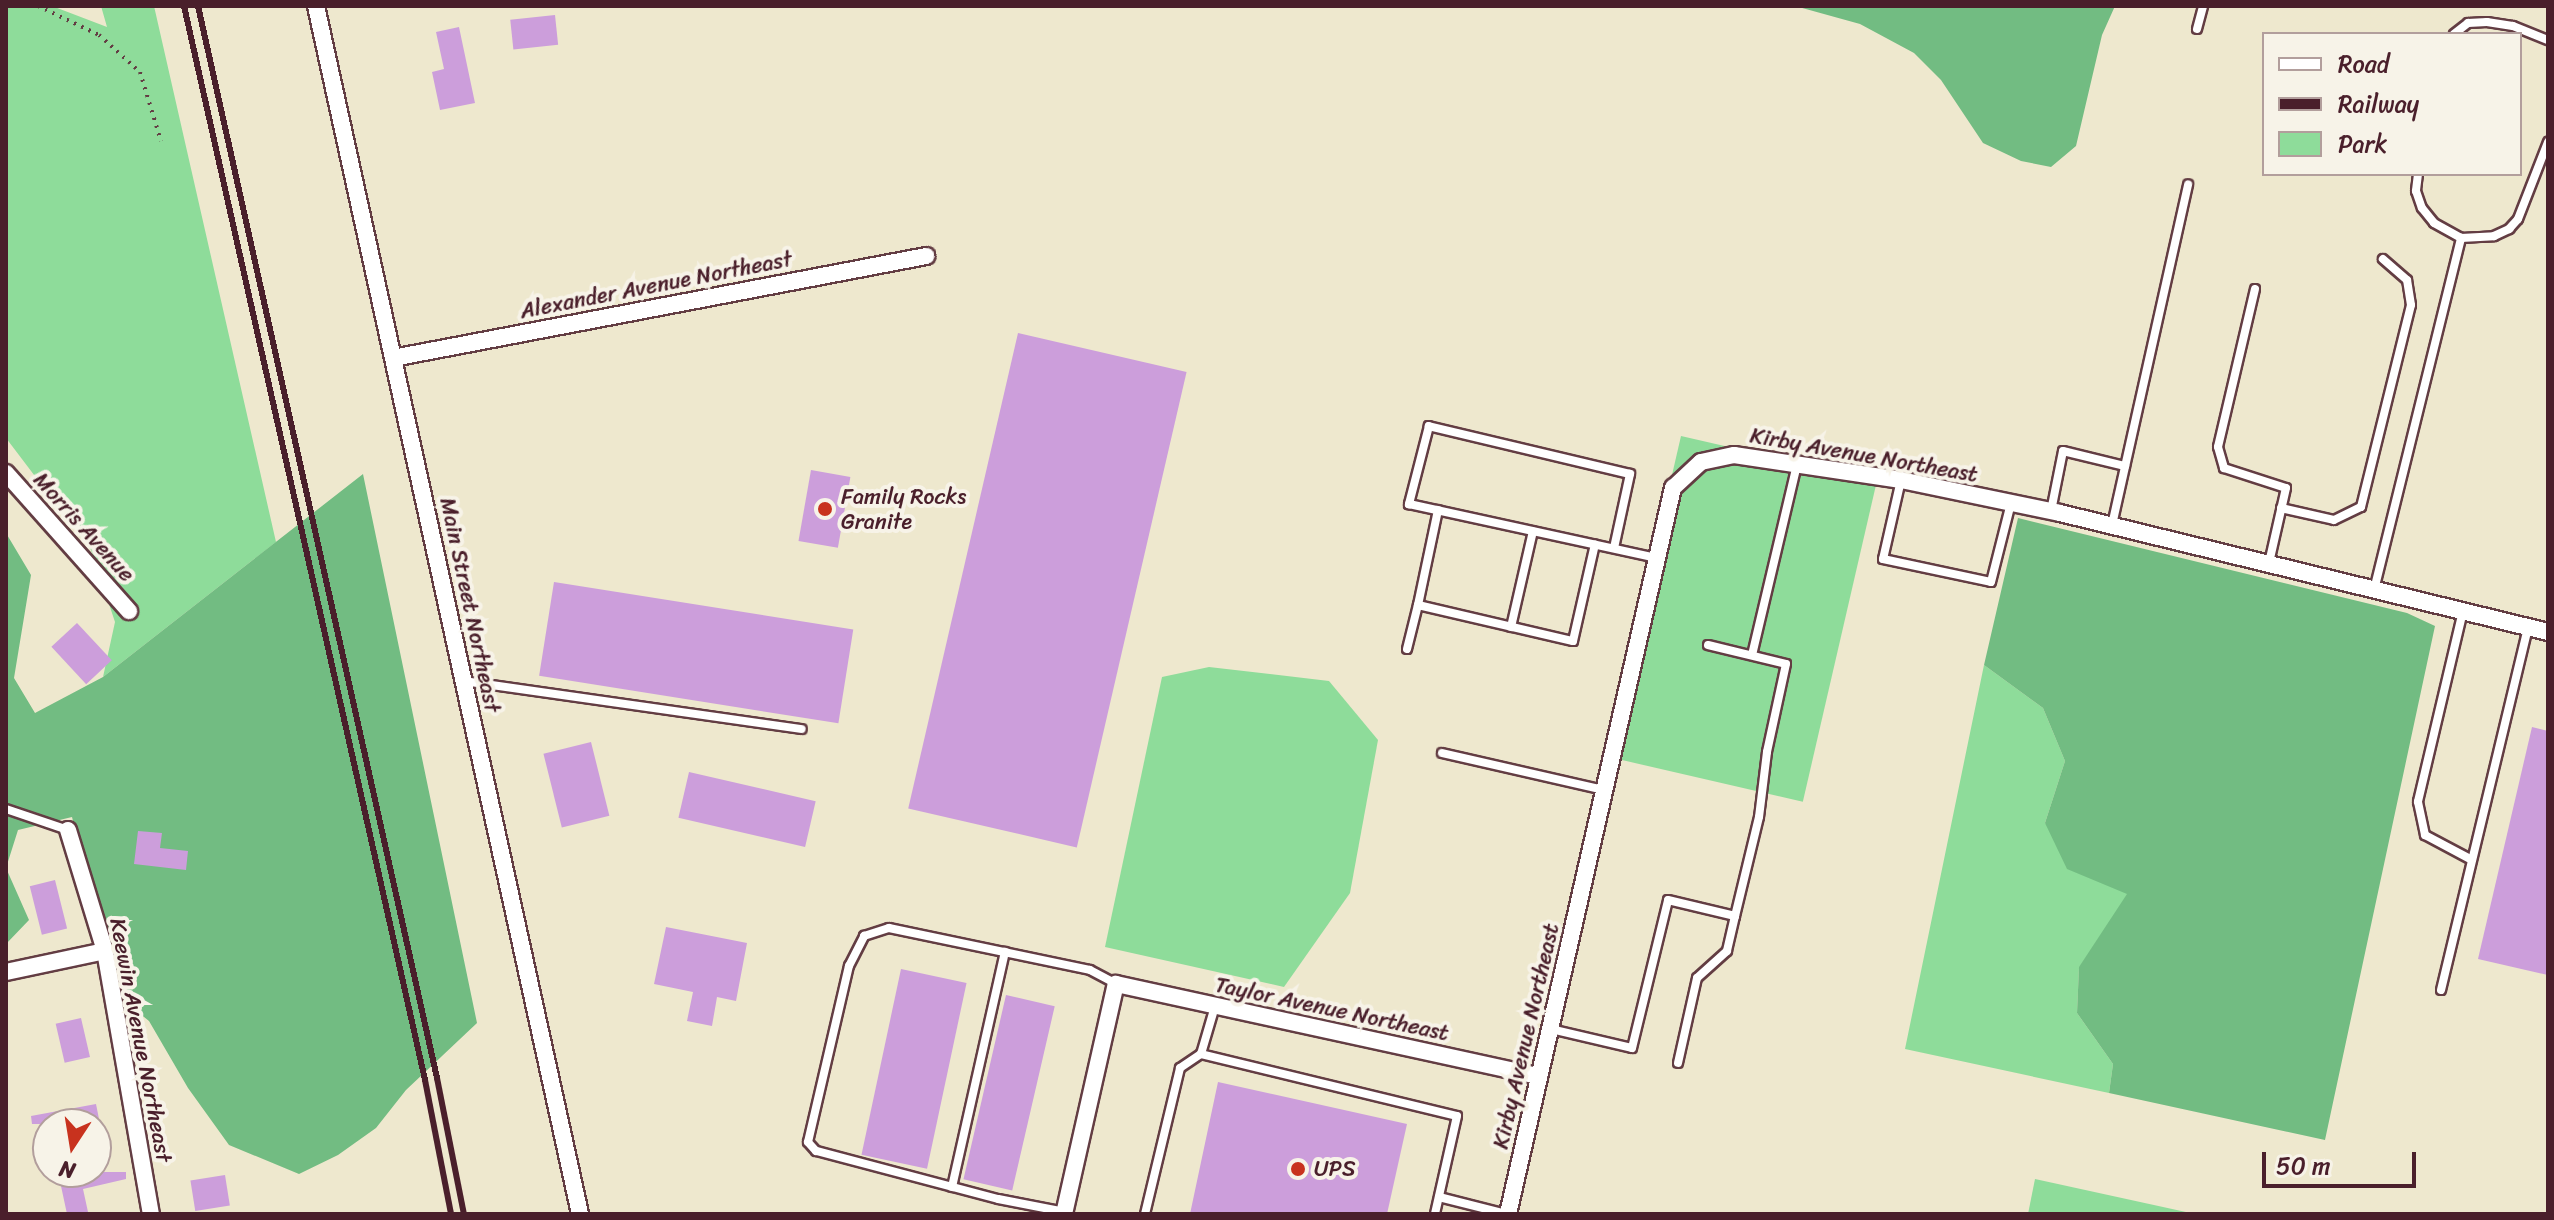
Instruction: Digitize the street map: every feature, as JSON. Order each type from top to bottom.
[{"type":"street","name":"Main Street Northeast","points":[[316,6],[580,1214]]},
{"type":"street","name":"Alexander Avenue Northeast","points":[[393,358],[926,256]]},
{"type":"street","name":"Kirby Avenue Northeast","points":[[1507,1214],[1673,488],[1701,462],[1734,455],[1901,480],[2051,511],[2548,632]]},
{"type":"street","name":"Morris Avenue","points":[[6,473],[129,611]]},
{"type":"street","name":"Keewin Avenue Northeast","points":[[68,830],[105,951],[151,1214]]},
{"type":"street","points":[[6,972],[105,951]]},
{"type":"street","points":[[1064,1213],[1116,984]]},
{"type":"street","name":"Taylor Avenue Northeast","points":[[1116,984],[1539,1076]]},
{"type":"lane","points":[[2197,29],[2203,6]]},
{"type":"lane","points":[[2457,32],[2468,23],[2487,22],[2513,26],[2548,40]]},
{"type":"lane","points":[[2418,176],[2416,191],[2422,208],[2434,223],[2461,238],[2494,236],[2509,229],[2530,195],[2548,142]]},
{"type":"lane","points":[[2112,526],[2188,184]]},
{"type":"lane","points":[[2374,590],[2461,238]]},
{"type":"lane","points":[[2281,508],[2334,520],[2361,507],[2411,305],[2407,280],[2383,259]]},
{"type":"lane","points":[[2255,289],[2218,447],[2224,468],[2286,488],[2269,564]]},
{"type":"lane","points":[[1614,548],[1630,474],[1429,426],[1409,504],[1657,558]]},
{"type":"lane","points":[[2051,511],[2063,451],[2125,466]]},
{"type":"lane","points":[[1752,655],[1797,463]]},
{"type":"lane","points":[[1901,480],[1883,559],[1976,579],[1991,582],[2011,503]]},
{"type":"lane","points":[[1407,649],[1438,510]]},
{"type":"lane","points":[[1511,627],[1533,531]]},
{"type":"lane","points":[[1418,605],[1573,641],[1595,544]]},
{"type":"lane","points":[[2463,611],[2418,802],[2425,835],[2472,860]]},
{"type":"lane","points":[[2441,990],[2528,627]]},
{"type":"lane","points":[[1678,1063],[1697,978],[1727,951],[1759,817],[1767,752],[1786,664],[1708,645]]},
{"type":"lane","points":[[464,681],[802,729]]},
{"type":"lane","points":[[1442,753],[1605,790]]},
{"type":"lane","points":[[6,809],[68,830]]},
{"type":"lane","points":[[1551,1029],[1632,1048],[1668,900],[1735,916]]},
{"type":"lane","points":[[1064,1213],[816,1151],[808,1142],[849,966],[864,936],[889,928],[1090,970],[1116,984]]},
{"type":"lane","points":[[952,1187],[1005,952]]},
{"type":"lane","points":[[1145,1214],[1180,1068],[1201,1054],[1215,1005]]},
{"type":"lane","points":[[1201,1054],[1457,1116],[1435,1214]]},
{"type":"lane","points":[[1439,1197],[1507,1214]]},
{"type":"path","points":[[38,6],[99,35],[140,72],[161,141]]},
{"type":"green space","points":[[6,6],[52,6],[107,27],[101,6],[154,6],[276,542],[103,677],[115,622],[91,550],[6,438]]},
{"type":"green space","points":[[1795,6],[2115,6],[2102,35],[2076,146],[2051,167],[2021,161],[1983,143],[1941,80],[1914,53],[1860,24]]},
{"type":"green space","points":[[1681,436],[1877,481],[1803,802],[1607,757]]},
{"type":"green space","points":[[363,474],[477,1023],[406,1090],[376,1128],[338,1155],[299,1174],[229,1145],[188,1088],[149,1021],[128,1004],[93,901],[72,817],[18,830],[6,868],[6,533],[31,575],[14,678],[35,713],[103,677]]},
{"type":"green space","points":[[2018,518],[2407,613],[2435,626],[2325,1140],[2109,1093],[2113,1064],[2077,1013],[2079,967],[2127,894],[2067,869],[2045,823],[2065,761],[2043,708],[1984,665]]},
{"type":"green space","points":[[1984,665],[2043,708],[2065,761],[2045,823],[2128,894],[2079,968],[2077,1013],[2113,1064],[2109,1093],[1905,1049]]},
{"type":"green space","points":[[1209,667],[1329,681],[1378,740],[1350,893],[1284,987],[1105,947],[1162,677]]},
{"type":"green space","points":[[6,868],[29,920],[6,944]]},
{"type":"green space","points":[[2035,1179],[2195,1214],[2028,1214]]},
{"type":"building","points":[[555,15],[558,45],[513,50],[510,20]]},
{"type":"building","points":[[459,27],[475,103],[440,110],[432,72],[444,69],[436,32]]},
{"type":"building","points":[[1018,333],[1187,372],[1077,847],[908,808]]},
{"type":"building","name":"Family Rocks Granite","points":[[811,470],[850,477],[838,548],[798,541]]},
{"type":"building","points":[[554,582],[853,629],[838,723],[539,676]]},
{"type":"building","points":[[77,623],[112,660],[86,684],[51,647]]},
{"type":"building","points":[[2532,727],[2548,731],[2548,975],[2478,959]]},
{"type":"building","points":[[591,742],[609,816],[562,828],[543,754]]},
{"type":"building","points":[[689,772],[816,801],[805,847],[678,818]]},
{"type":"building","points":[[138,831],[162,833],[160,848],[188,851],[186,870],[134,864]]},
{"type":"building","points":[[55,880],[67,929],[42,935],[30,886]]},
{"type":"building","points":[[666,927],[747,943],[736,1001],[717,997],[712,1026],[687,1021],[693,992],[654,984]]},
{"type":"building","points":[[901,969],[967,983],[927,1169],[861,1155]]},
{"type":"building","points":[[1006,995],[1055,1006],[1012,1190],[963,1179]]},
{"type":"building","points":[[81,1018],[90,1057],[65,1063],[56,1024]]},
{"type":"building","name":"UPS","points":[[1218,1082],[1407,1124],[1387,1214],[1190,1214]]},
{"type":"building","points":[[96,1104],[97,1108],[74,1108]]},
{"type":"building","points":[[112,1172],[126,1172],[126,1179],[112,1182]]},
{"type":"building","points":[[225,1175],[230,1206],[195,1211],[190,1180]]},
{"type":"building","points":[[61,1188],[87,1188],[83,1189],[88,1212],[67,1214]]},
{"type":"railway","points":[[184,6],[425,1080],[451,1214]]},
{"type":"railway","points":[[198,6],[437,1078],[464,1214]]},
{"type":"place","name":"Family Rocks Granite","points":[[825,509]]},
{"type":"place","name":"UPS","points":[[1298,1169]]}]
